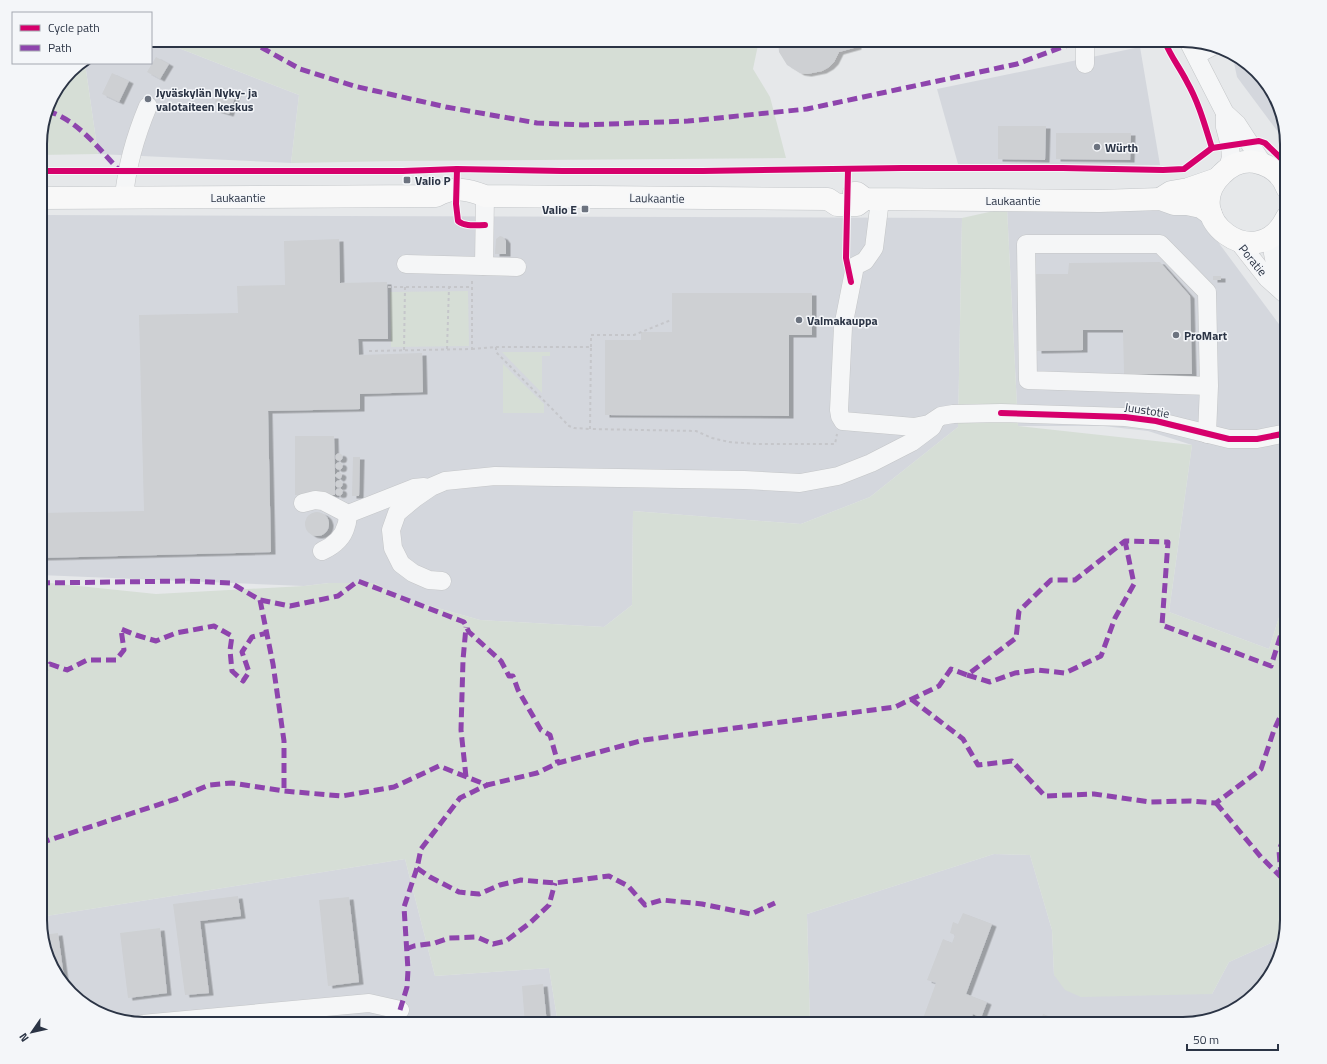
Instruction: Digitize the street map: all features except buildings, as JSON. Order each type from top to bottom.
[{"type":"main road","name":"Laukaantie","points":[[1160,199],[1171,192],[1188,189],[1245,162],[1263,164]]},
{"type":"main road","points":[[1263,164],[1280,176]]},
{"type":"main road","points":[[1222,174],[1211,190],[1209,202],[1211,214],[1217,226],[1226,235],[1238,241],[1249,243],[1261,241],[1280,227]]},
{"type":"main road","name":"Laukaantie","points":[[47,198],[436,196],[446,191],[456,189],[472,191],[485,196],[828,199],[836,193],[857,193],[872,200],[1100,201],[1160,199],[1174,204],[1187,204],[1201,207],[1211,214]]},
{"type":"street","points":[[1085,47],[1085,64]]},
{"type":"street","points":[[1192,48],[1225,112],[1237,124],[1263,164]]},
{"type":"street","points":[[124,197],[127,171],[137,132],[148,106]]},
{"type":"street","points":[[1222,174],[1231,157],[1225,127],[1225,112]]},
{"type":"street","points":[[479,266],[485,196]]},
{"type":"street","points":[[840,414],[843,327],[855,266],[866,261],[874,248],[872,200]]},
{"type":"street","name":"Poratie","points":[[1280,233],[1273,258],[1280,279]]},
{"type":"street","name":"Poratie","points":[[1238,241],[1267,278],[1280,289]]},
{"type":"street","points":[[1208,434],[1209,386],[1207,292],[1160,244],[1026,244],[1028,380],[1209,386]]},
{"type":"street","points":[[406,264],[517,267]]},
{"type":"street","name":"Juustotie","points":[[840,414],[843,421],[914,427],[929,424],[941,416],[953,414],[1001,413],[1125,417],[1156,421],[1228,439],[1257,439],[1280,434]]},
{"type":"street","points":[[442,580],[429,580],[413,573],[400,564],[393,548],[391,530],[397,513],[431,487],[446,481],[495,476],[736,480],[800,483],[838,476],[871,463],[912,442],[932,427],[936,419]]},
{"type":"street","points":[[303,503],[315,500],[323,501],[348,514],[414,488],[431,487]]},
{"type":"street","points":[[322,550],[328,548],[336,542],[343,534],[347,526],[348,514]]},
{"type":"street","points":[[218,1017],[370,1003],[400,1010]]},
{"type":"path","points":[[472,349],[472,287],[479,266]]},
{"type":"path","points":[[388,287],[472,287]]},
{"type":"path","points":[[404,350],[405,287]]},
{"type":"path","points":[[447,349],[449,287]]},
{"type":"path","points":[[590,429],[591,335],[634,335],[671,320]]},
{"type":"path","points":[[496,347],[496,352],[500,357],[570,426],[574,428],[696,431],[712,438],[729,442],[757,444],[835,444],[840,414]]},
{"type":"path","points":[[369,351],[472,349],[496,347],[591,347]]},
{"type":"shaded area","points":[[152,47],[176,47],[299,95],[291,163],[98,154],[86,67],[89,64],[152,64]]},
{"type":"shaded area","points":[[176,47],[758,47],[753,69],[770,97],[786,158],[291,163],[299,95]]},
{"type":"shaded area","points":[[1140,47],[1160,165],[958,164],[937,89]]},
{"type":"shaded area","points":[[1234,61],[1247,71],[1264,90],[1275,113],[1279,134],[1237,77]]},
{"type":"shaded area","points":[[86,67],[98,154],[47,155],[48,131],[54,107],[63,90],[75,75]]},
{"type":"shaded area","points":[[1007,208],[1180,210],[1201,219],[1280,326],[1280,614],[1269,649],[1169,612],[1192,445],[1148,431],[1103,426],[1018,426]]},
{"type":"shaded area","points":[[1007,208],[1018,426],[1192,445],[1169,612],[1269,649],[1280,614],[1280,926],[1278,940],[1229,962],[1212,994],[1081,997],[1065,990],[1054,975],[1052,930],[1030,855],[994,854],[807,914],[810,1017],[557,1017],[549,968],[435,976],[405,859],[47,916],[47,583],[156,594],[304,586],[329,583],[374,583],[402,598],[480,620],[604,627],[632,605],[633,511],[801,524],[870,497],[958,427],[962,218]]},
{"type":"shaded area","points":[[47,215],[962,218],[958,427],[870,497],[801,524],[633,511],[632,605],[604,627],[480,620],[402,598],[374,583],[329,583],[304,586],[47,575]]},
{"type":"shaded area","points":[[468,291],[469,346],[391,347],[390,292]]},
{"type":"shaded area","points":[[502,352],[550,352],[550,356],[542,356],[542,393]]},
{"type":"shaded area","points":[[503,364],[544,404],[544,413],[503,413]]},
{"type":"shaded area","points":[[994,854],[1030,855],[1052,930],[1054,975],[1212,994],[1229,962],[1278,940],[1273,957],[1264,974],[1247,993],[1237,1001],[1220,1010],[1202,1015],[1189,1017],[810,1017],[807,914]]},
{"type":"shaded area","points":[[405,859],[435,976],[549,968],[557,1017],[138,1017],[119,1014],[107,1010],[90,1001],[71,984],[63,974],[54,957],[50,945],[47,916]]},
{"type":"marked path","points":[[261,47],[300,69],[354,86],[446,107],[537,123],[583,125],[688,121],[807,109],[1017,64],[1062,47]]},
{"type":"marked path","points":[[52,113],[78,128],[96,144],[120,171]]},
{"type":"marked path","points":[[967,675],[990,682],[1015,673],[1037,670],[1065,673],[1101,656],[1115,618],[1134,584],[1125,541]]},
{"type":"marked path","points":[[47,841],[176,799],[209,785],[232,783],[284,791],[342,796],[394,787],[439,766],[487,785],[537,773],[558,763],[644,740],[895,707],[939,686],[951,669],[967,675],[1016,638],[1019,611],[1051,580],[1075,580],[1125,541],[1168,542],[1162,625],[1271,666],[1280,637]]},
{"type":"marked path","points":[[47,583],[187,581],[231,583],[260,600],[290,606],[338,596],[358,581],[464,622],[469,632],[501,661],[509,676],[513,676],[518,690],[541,730],[550,735],[558,763]]},
{"type":"marked path","points":[[260,600],[273,664],[284,741],[284,791]]},
{"type":"marked path","points":[[47,668],[50,664],[67,670],[87,660],[116,660],[124,650],[121,629],[156,641],[176,633],[214,626],[232,636],[230,650],[232,671],[243,681],[249,672],[242,652],[252,637],[267,633]]},
{"type":"marked path","points":[[466,627],[463,660],[461,730],[466,777]]},
{"type":"marked path","points":[[911,699],[963,739],[978,765],[1012,761],[1045,796],[1094,794],[1150,802],[1190,801],[1216,803],[1261,769],[1280,717]]},
{"type":"marked path","points":[[400,1010],[407,987],[408,970],[404,907],[417,868],[421,849],[460,798],[487,785]]},
{"type":"marked path","points":[[1216,803],[1261,857],[1280,876]]},
{"type":"marked path","points":[[1280,848],[1280,864]]},
{"type":"marked path","points":[[417,868],[430,877],[459,892],[479,894],[500,885],[521,880],[555,883],[609,876],[628,886],[645,905],[662,900],[702,904],[751,914],[775,903]]},
{"type":"marked path","points":[[406,949],[414,946],[435,943],[449,938],[477,937],[493,944],[506,941],[531,922],[549,905],[555,883]]},
{"type":"cycle path","points":[[1167,47],[1195,98],[1212,148]]},
{"type":"cycle path","points":[[47,171],[403,171],[457,169],[703,171],[902,168],[1063,168],[1163,170],[1184,169],[1212,148],[1259,141],[1265,143],[1280,157]]},
{"type":"cycle path","points":[[457,169],[456,204],[458,221],[467,225],[485,225]]},
{"type":"cycle path","points":[[848,169],[846,258],[851,282]]},
{"type":"cycle path","points":[[1001,413],[1125,417],[1156,421],[1229,439],[1257,439],[1280,434]]},
{"type":"place","name":"Jyväskylän Nyky- ja valotaiteen keskus","points":[[148,99]]},
{"type":"place","name":"Würth","points":[[1097,147]]},
{"type":"place","name":"Valio P","points":[[407,180]]},
{"type":"place","name":"Valio E","points":[[585,209]]},
{"type":"place","name":"Valmakauppa","points":[[799,320]]},
{"type":"place","name":"ProMart","points":[[1176,335]]}]
